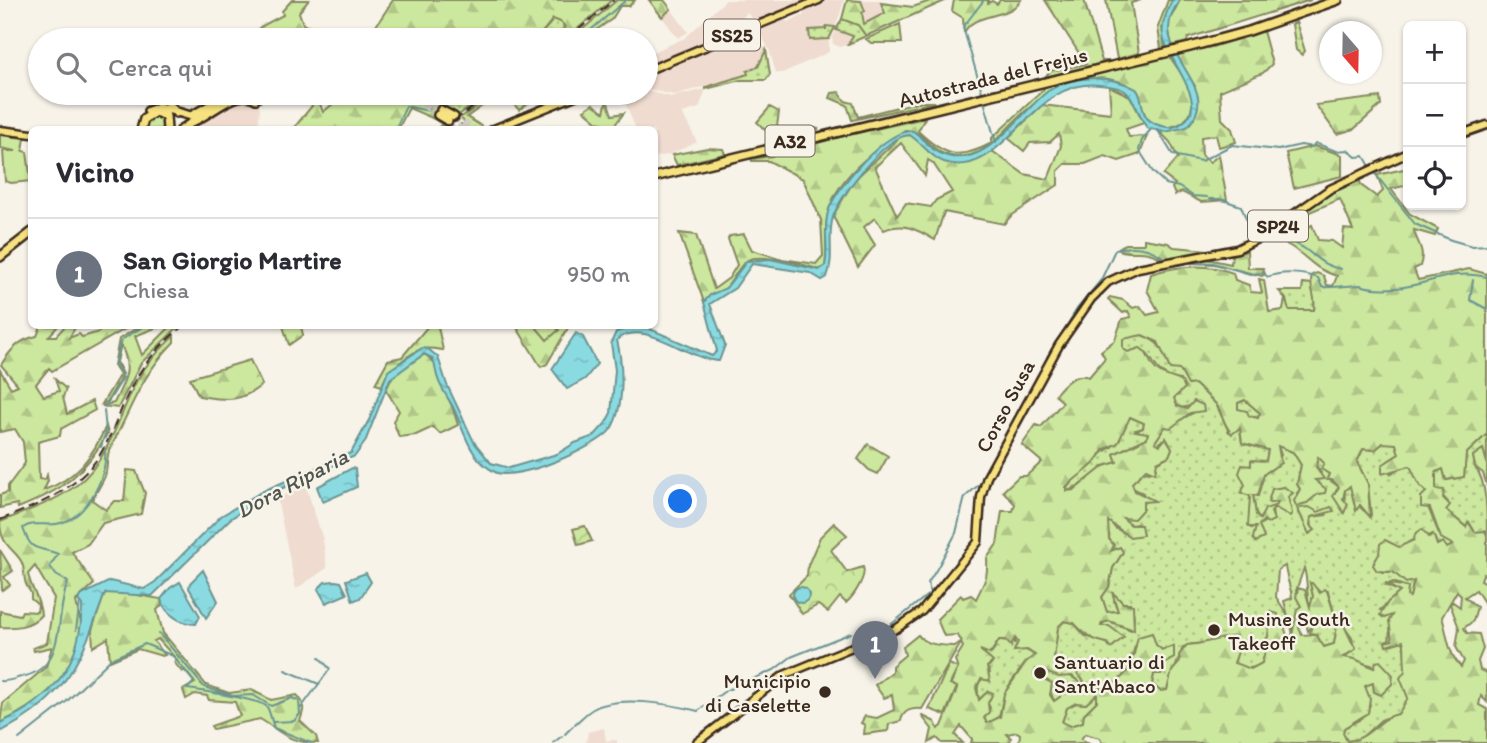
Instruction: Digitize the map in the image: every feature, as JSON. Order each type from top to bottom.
[{"type":"highway","name":"Autostrada del Frejus","points":[[1190,46],[1330,0]]},
{"type":"highway","name":"Autostrada del Frejus","points":[[658,175],[1249,31],[1338,0]]},
{"type":"highway","points":[[171,105],[176,113]]},
{"type":"highway","points":[[148,111],[160,107],[193,115],[210,105]]},
{"type":"highway","points":[[184,126],[213,105]]},
{"type":"highway","points":[[192,122],[219,105]]},
{"type":"highway","points":[[185,126],[223,105]]},
{"type":"highway","points":[[142,126],[144,119],[155,112],[167,118],[167,126]]},
{"type":"highway","points":[[439,112],[451,119]]},
{"type":"highway","points":[[0,251],[28,232]]},
{"type":"highway","points":[[0,257],[28,232]]},
{"type":"main road","name":"SS25","points":[[658,64],[812,0]]},
{"type":"main road","name":"SS25","points":[[658,64],[819,0]]},
{"type":"main road","points":[[501,126],[553,105]]},
{"type":"main road","points":[[509,126],[560,105]]},
{"type":"main road","points":[[1466,132],[1487,125]]},
{"type":"main road","points":[[0,130],[28,134]]},
{"type":"main road","name":"Corso Susa","points":[[696,743],[784,675],[896,629],[926,606],[976,546],[980,536],[981,497],[987,477],[1034,387],[1100,289],[1117,276],[1138,268],[1215,256],[1244,247],[1330,189],[1403,155]]},
{"type":"shaded area","points":[[726,0],[809,0],[756,22],[747,13],[743,17],[750,24],[658,62],[658,50],[685,38]]},
{"type":"shaded area","points":[[827,0],[844,0],[835,27],[826,26],[810,40],[829,39],[829,52],[782,73],[776,73],[769,49],[758,29],[781,18],[788,22],[804,15],[802,10]]},
{"type":"shaded area","points":[[861,0],[880,0],[885,13],[863,25],[865,11]]},
{"type":"shaded area","points":[[671,9],[688,32],[678,38],[662,17]]},
{"type":"shaded area","points":[[836,30],[853,36],[848,44],[840,47],[833,44],[832,37]]},
{"type":"shaded area","points":[[741,33],[745,39],[756,34],[766,50],[758,67],[748,71],[749,74],[674,95],[658,92],[658,68]]},
{"type":"shaded area","points":[[706,89],[699,108],[682,113],[697,142],[658,157],[658,126],[635,126],[626,105],[658,105],[658,94],[671,97]]},
{"type":"shaded area","points":[[228,105],[258,105],[260,108],[258,126],[194,126]]},
{"type":"shaded area","points":[[306,486],[323,540],[327,568],[296,589],[277,498]]},
{"type":"shaded area","points":[[604,728],[606,741],[617,740],[617,743],[586,743],[588,732]]},
{"type":"green space","points":[[292,0],[309,0],[299,12],[303,24],[326,28],[259,28],[283,15],[282,11]]},
{"type":"green space","points":[[393,0],[612,0],[578,28],[564,28],[561,22],[553,19],[546,28],[326,28],[376,26]]},
{"type":"green space","points":[[617,0],[635,0],[629,6],[620,6],[612,19],[599,28],[584,28]]},
{"type":"green space","points":[[649,0],[664,0],[671,9],[662,17]]},
{"type":"green space","points":[[847,0],[861,1],[865,11],[862,13],[864,24],[885,13],[881,3],[913,7],[933,0],[947,0],[866,36],[858,25],[842,19]]},
{"type":"green space","points":[[954,0],[988,0],[988,3],[992,1],[997,4],[1000,0],[1021,0],[1008,10],[975,21],[964,33],[963,18],[952,11]]},
{"type":"green space","points":[[1045,0],[1084,0],[1102,61],[1110,61],[1045,77],[1050,71],[1086,64]]},
{"type":"green space","points":[[1106,0],[1141,0],[1131,3],[1139,53],[1117,59]]},
{"type":"green space","points":[[1168,0],[1172,0],[1162,27],[1165,48],[1161,49],[1158,27]]},
{"type":"green space","points":[[1180,0],[1311,0],[1188,38],[1187,42],[1171,46],[1168,23]]},
{"type":"green space","points":[[554,19],[563,23],[564,28],[546,28]]},
{"type":"green space","points":[[842,19],[858,25],[866,36],[848,44],[853,36],[836,30]]},
{"type":"green space","points":[[1296,22],[1305,51],[1302,55],[1296,50],[1292,24]]},
{"type":"green space","points":[[900,24],[902,43],[871,43],[866,39]]},
{"type":"green space","points":[[826,26],[835,27],[829,39],[810,40],[809,30],[826,29]]},
{"type":"green space","points":[[1263,31],[1272,64],[1263,73],[1220,91],[1222,119],[1232,129],[1236,142],[1219,147],[1216,135],[1201,137],[1202,156],[1210,162],[1219,155],[1227,200],[1201,202],[1182,192],[1175,195],[1172,188],[1175,184],[1163,175],[1178,158],[1170,142],[1159,131],[1194,119],[1195,86],[1175,54],[1212,47]]},
{"type":"green space","points":[[766,50],[770,74],[766,80],[741,80],[706,89],[748,74],[747,71],[758,67]]},
{"type":"green space","points":[[1168,54],[1192,98],[1189,114],[1178,125],[1155,125],[1145,116],[1136,89],[1119,81],[1102,78],[1069,83],[1054,90],[1026,111],[992,144],[974,154],[954,157],[945,154],[918,134],[905,130],[857,167],[838,190],[827,218],[825,266],[820,270],[773,259],[754,258],[742,265],[725,289],[704,302],[679,233],[696,235],[714,289],[729,278],[737,265],[728,239],[730,236],[744,234],[752,250],[782,259],[816,264],[823,256],[821,220],[803,179],[769,161],[751,159],[773,156],[835,138],[925,118],[918,131],[936,146],[952,153],[970,152],[992,143],[992,138],[1043,90],[1045,85]]},
{"type":"green space","points":[[1109,86],[1130,96],[1144,123],[1126,129],[1129,137],[1147,136],[1140,154],[1119,161],[1105,156],[1085,164],[1065,164],[1058,171],[1058,185],[1011,216],[1004,224],[944,212],[935,240],[910,228],[884,230],[875,218],[864,227],[875,245],[858,267],[833,216],[854,180],[901,136],[910,135],[939,157],[956,163],[978,159],[992,151],[1024,174],[1048,179],[1061,146],[1059,134],[1050,142],[1030,143],[1024,151],[1008,138],[1042,105],[1111,113]],"holes":[[[901,143],[925,176],[928,160],[933,163],[952,192],[936,200],[931,207],[906,203],[897,216],[875,167]]]},
{"type":"green space","points":[[839,92],[845,101],[853,103],[858,117],[917,102],[935,102],[852,120],[847,105],[830,98],[832,93]]},
{"type":"green space","points":[[1380,97],[1381,105],[1354,129],[1337,134],[1316,105]]},
{"type":"green space","points":[[320,105],[323,112],[332,105],[440,105],[432,118],[409,108],[400,126],[295,126],[312,106]]},
{"type":"green space","points":[[440,105],[473,105],[457,116],[442,107],[447,124],[443,126],[432,118]]},
{"type":"green space","points":[[479,105],[484,105],[467,117],[481,126],[459,126],[465,122],[460,118]]},
{"type":"green space","points":[[594,105],[604,112],[606,105],[609,105],[612,115],[624,113],[612,126],[598,122],[584,110]]},
{"type":"green space","points":[[770,107],[779,112],[777,126],[787,134],[810,127],[819,129],[774,140],[773,133],[757,122]]},
{"type":"green space","points":[[149,115],[163,115],[165,126],[145,126]]},
{"type":"green space","points":[[0,135],[25,138],[23,151],[27,152],[28,181],[5,181],[3,151],[16,151],[0,148]]},
{"type":"green space","points":[[1315,146],[1342,155],[1342,176],[1294,188],[1286,153]]},
{"type":"green space","points":[[707,148],[723,149],[725,154],[677,165],[672,155]]},
{"type":"green space","points":[[1403,169],[1403,186],[1391,189],[1403,205],[1403,210],[1438,229],[1435,236],[1414,230],[1422,255],[1420,266],[1414,269],[1418,280],[1469,269],[1487,274],[1487,434],[1466,454],[1464,477],[1446,480],[1443,469],[1436,472],[1436,489],[1444,490],[1443,498],[1450,505],[1446,510],[1466,527],[1468,522],[1475,532],[1485,531],[1487,535],[1487,576],[1483,574],[1481,580],[1487,583],[1487,607],[1476,590],[1465,597],[1477,607],[1473,621],[1464,628],[1467,633],[1479,634],[1483,649],[1478,661],[1480,670],[1487,673],[1487,702],[1481,696],[1479,705],[1487,709],[1487,743],[1102,743],[1100,738],[1085,734],[1081,739],[1088,743],[1019,743],[1020,734],[1017,732],[1007,734],[1011,738],[1010,743],[971,743],[972,739],[961,726],[955,735],[963,743],[942,743],[937,738],[929,743],[932,729],[921,715],[935,722],[938,729],[942,726],[957,688],[950,685],[958,668],[955,660],[963,647],[961,643],[922,709],[906,712],[901,721],[889,724],[888,731],[864,734],[865,725],[861,723],[865,716],[877,718],[894,710],[892,695],[884,698],[875,685],[892,672],[892,666],[905,655],[903,647],[918,635],[930,643],[940,645],[955,646],[962,641],[957,635],[944,636],[937,619],[961,595],[963,598],[971,595],[976,599],[982,588],[987,558],[997,544],[1002,511],[1013,511],[1015,504],[1003,491],[1019,476],[1026,476],[1042,462],[1022,445],[1036,425],[1041,427],[1063,402],[1055,395],[1058,391],[1074,377],[1089,377],[1105,358],[1101,351],[1115,340],[1122,319],[1131,317],[1128,311],[1123,313],[1108,299],[1110,297],[1123,300],[1133,308],[1140,306],[1147,315],[1159,312],[1147,290],[1151,274],[1171,269],[1202,267],[1233,273],[1235,280],[1249,285],[1251,292],[1262,293],[1259,279],[1264,280],[1269,312],[1283,310],[1285,299],[1289,310],[1314,310],[1312,275],[1317,273],[1324,276],[1327,285],[1333,286],[1337,276],[1317,267],[1274,236],[1263,239],[1276,230],[1288,229],[1297,220],[1300,231],[1312,225],[1318,240],[1332,241],[1342,248],[1344,229],[1353,230],[1340,199],[1305,214],[1303,210],[1358,178],[1362,186],[1377,197],[1383,191],[1377,175]],"holes":[[[1142,335],[1158,342],[1170,369],[1180,370],[1188,385],[1195,384],[1216,404],[1232,434],[1240,428],[1242,443],[1268,450],[1266,461],[1251,460],[1251,466],[1242,465],[1239,473],[1245,485],[1241,493],[1250,496],[1248,527],[1256,527],[1253,538],[1255,542],[1264,538],[1259,525],[1264,520],[1268,523],[1274,520],[1271,512],[1274,507],[1290,516],[1292,513],[1288,497],[1293,493],[1284,487],[1272,489],[1268,502],[1278,502],[1277,505],[1265,509],[1260,519],[1256,515],[1253,495],[1258,496],[1264,474],[1281,463],[1278,446],[1293,452],[1301,465],[1297,484],[1300,489],[1294,501],[1309,534],[1315,530],[1310,525],[1311,517],[1334,511],[1331,507],[1318,512],[1309,507],[1300,508],[1299,505],[1325,493],[1326,489],[1315,480],[1324,479],[1316,468],[1318,457],[1324,463],[1321,469],[1329,474],[1327,480],[1332,480],[1339,487],[1333,496],[1344,513],[1348,504],[1343,499],[1345,490],[1350,486],[1356,511],[1360,505],[1370,517],[1368,484],[1357,462],[1363,449],[1375,450],[1383,443],[1396,444],[1399,454],[1382,465],[1382,474],[1410,466],[1419,485],[1426,492],[1421,497],[1421,507],[1430,508],[1441,538],[1453,545],[1447,548],[1443,542],[1437,545],[1433,534],[1429,537],[1422,529],[1415,534],[1414,540],[1399,547],[1385,540],[1380,544],[1379,554],[1373,565],[1377,571],[1393,572],[1406,583],[1414,581],[1410,597],[1407,596],[1408,587],[1385,583],[1400,592],[1388,602],[1380,615],[1384,618],[1392,615],[1389,621],[1392,640],[1385,642],[1386,646],[1403,641],[1404,644],[1405,671],[1400,678],[1408,698],[1398,714],[1361,737],[1347,741],[1344,728],[1368,713],[1370,699],[1365,686],[1373,683],[1374,692],[1381,695],[1392,684],[1393,675],[1380,661],[1376,662],[1374,668],[1355,659],[1343,657],[1356,649],[1341,614],[1334,613],[1327,591],[1324,589],[1320,593],[1312,583],[1310,607],[1305,590],[1298,588],[1296,597],[1301,606],[1297,609],[1292,636],[1287,636],[1280,620],[1281,627],[1278,626],[1278,614],[1271,612],[1268,637],[1262,643],[1266,647],[1262,663],[1251,669],[1234,663],[1239,649],[1236,636],[1187,645],[1179,655],[1180,662],[1172,671],[1167,690],[1160,691],[1152,684],[1154,674],[1163,674],[1163,664],[1174,658],[1174,646],[1162,650],[1156,645],[1152,633],[1138,637],[1128,670],[1106,687],[1080,689],[1063,682],[1060,697],[1054,701],[1050,695],[1052,683],[1034,674],[1036,669],[1059,677],[1072,676],[1082,684],[1084,681],[1070,666],[1054,658],[1058,627],[1064,621],[1074,623],[1089,636],[1107,643],[1111,648],[1124,637],[1109,626],[1101,626],[1102,623],[1109,621],[1134,630],[1133,605],[1123,603],[1112,592],[1118,611],[1107,612],[1102,597],[1109,587],[1113,568],[1123,552],[1120,547],[1111,551],[1114,545],[1109,539],[1108,521],[1130,537],[1143,535],[1141,525],[1131,525],[1123,518],[1134,519],[1143,509],[1143,502],[1155,501],[1135,491],[1132,483],[1146,469],[1155,473],[1157,462],[1169,456],[1172,448],[1166,438],[1160,445],[1155,442],[1165,427],[1171,428],[1190,413],[1204,411],[1203,405],[1194,401],[1187,409],[1177,406],[1174,398],[1185,388],[1182,382],[1159,372],[1140,348],[1128,352],[1123,349],[1123,339]],[[1245,400],[1260,413],[1258,418],[1238,409],[1238,403]],[[1130,417],[1144,423],[1143,428],[1136,431],[1148,433],[1147,438],[1114,454],[1117,462],[1104,466],[1074,490],[1066,491],[1066,487],[1092,465],[1103,450],[1118,443]],[[1457,591],[1461,595],[1460,607],[1453,602],[1450,604],[1459,628],[1456,647],[1464,661],[1461,667],[1450,649],[1442,617]],[[1303,611],[1308,631],[1317,620],[1337,626],[1334,644],[1324,647],[1316,634],[1302,635],[1299,628]],[[1015,638],[1018,642],[1014,651],[1027,650],[1035,655],[1026,662],[1004,694],[1000,717],[987,723],[984,718],[989,712],[988,703],[993,693],[988,691],[979,700],[976,688],[981,679],[990,681],[987,667],[993,662],[980,650],[990,654],[999,640],[1005,640],[1011,646]],[[1097,694],[1097,701],[1084,714],[1083,722],[1070,726],[1062,722],[1067,708],[1076,703],[1086,704]]]},
{"type":"green space","points":[[1144,239],[1168,243],[1174,247],[1209,250],[1205,255],[1165,261],[1144,252],[1117,249],[1125,244],[1144,244]]},
{"type":"green space","points":[[1247,251],[1248,268],[1263,268],[1265,274],[1262,276],[1214,264],[1190,263],[1207,259],[1231,264],[1232,255]]},
{"type":"green space","points":[[1303,283],[1312,284],[1315,290],[1314,310],[1288,310],[1286,299],[1279,291],[1302,291]]},
{"type":"green space","points":[[40,329],[55,329],[49,336],[56,336],[62,329],[74,329],[69,338],[99,332],[98,329],[125,329],[52,371],[49,368],[36,384],[44,396],[59,391],[55,379],[66,389],[63,397],[67,414],[92,401],[95,410],[61,429],[60,436],[38,442],[39,479],[45,480],[47,475],[48,481],[44,490],[65,480],[82,465],[106,426],[108,433],[90,460],[60,487],[18,508],[17,504],[0,508],[0,495],[8,492],[8,486],[25,463],[23,442],[15,429],[0,432],[0,370],[11,388],[18,385],[1,365],[16,346],[37,336]]},
{"type":"green space","points":[[135,329],[152,329],[135,336],[142,355],[168,329],[176,329],[141,363],[118,408],[102,406],[114,403],[126,374],[126,361],[121,344],[117,362],[123,374],[107,402],[102,404],[120,374],[114,365],[119,339]]},
{"type":"green space","points":[[284,329],[302,329],[303,335],[289,345]]},
{"type":"green space","points":[[425,329],[438,329],[443,350],[419,350],[392,370],[382,386],[375,384],[388,360],[402,357]]},
{"type":"green space","points":[[518,329],[567,329],[547,364],[541,367]]},
{"type":"green space","points":[[538,329],[559,330],[547,340]]},
{"type":"green space","points":[[1142,335],[1160,347],[1169,367],[1180,370],[1189,385],[1194,383],[1216,404],[1229,432],[1240,428],[1242,443],[1268,450],[1266,461],[1249,466],[1245,487],[1250,495],[1251,528],[1256,527],[1255,542],[1262,539],[1259,525],[1273,517],[1272,509],[1277,507],[1287,513],[1290,503],[1283,487],[1277,489],[1270,503],[1279,502],[1260,519],[1256,515],[1253,495],[1259,490],[1264,474],[1272,469],[1281,455],[1278,446],[1293,452],[1301,465],[1297,484],[1300,489],[1297,493],[1298,513],[1312,527],[1311,517],[1326,515],[1327,510],[1318,512],[1300,508],[1299,505],[1318,493],[1315,480],[1321,473],[1315,464],[1318,457],[1321,457],[1329,475],[1327,478],[1339,487],[1336,491],[1344,513],[1345,490],[1350,486],[1358,504],[1371,515],[1368,484],[1357,462],[1363,449],[1375,450],[1383,443],[1396,443],[1399,454],[1388,461],[1391,474],[1399,467],[1410,466],[1426,491],[1428,507],[1439,534],[1453,545],[1447,548],[1437,544],[1433,534],[1399,548],[1389,543],[1374,562],[1382,572],[1393,572],[1414,581],[1410,597],[1407,597],[1407,587],[1393,582],[1386,585],[1400,592],[1380,610],[1392,615],[1389,641],[1385,642],[1403,641],[1408,695],[1406,704],[1398,714],[1381,720],[1360,739],[1347,741],[1344,728],[1359,720],[1370,705],[1364,691],[1368,684],[1373,682],[1374,692],[1375,666],[1343,658],[1354,650],[1352,638],[1334,613],[1328,591],[1321,593],[1310,583],[1313,596],[1310,608],[1304,568],[1296,591],[1301,606],[1292,630],[1284,601],[1292,598],[1285,566],[1278,570],[1276,597],[1287,614],[1287,626],[1283,622],[1278,626],[1278,617],[1271,612],[1268,637],[1262,643],[1266,649],[1262,663],[1255,667],[1234,663],[1239,648],[1208,642],[1203,646],[1192,644],[1183,647],[1167,690],[1160,691],[1152,684],[1154,674],[1164,672],[1163,664],[1174,658],[1173,646],[1162,650],[1156,645],[1152,634],[1135,646],[1128,670],[1115,685],[1087,691],[1066,683],[1060,697],[1054,701],[1045,677],[1034,674],[1036,669],[1059,675],[1067,674],[1077,680],[1081,678],[1064,662],[1054,658],[1058,627],[1065,621],[1074,623],[1085,636],[1107,643],[1111,648],[1123,637],[1100,624],[1109,621],[1131,630],[1134,614],[1130,603],[1123,603],[1116,596],[1114,601],[1118,611],[1107,612],[1102,597],[1109,587],[1113,568],[1122,554],[1116,548],[1111,551],[1107,523],[1109,520],[1115,528],[1126,534],[1137,524],[1131,525],[1123,519],[1135,516],[1145,501],[1143,493],[1132,488],[1132,483],[1142,471],[1150,472],[1157,462],[1169,456],[1172,448],[1162,440],[1158,445],[1155,442],[1165,427],[1193,413],[1190,406],[1181,408],[1174,402],[1174,398],[1179,394],[1180,380],[1159,371],[1140,348],[1128,352],[1123,349],[1123,338]]},
{"type":"green space","points":[[174,336],[174,342],[152,368],[137,394],[110,449],[105,476],[92,500],[106,510],[114,501],[124,501],[127,470],[136,471],[145,493],[141,514],[103,523],[88,544],[72,552],[94,584],[76,601],[82,629],[79,648],[64,676],[53,688],[27,708],[0,723],[3,703],[46,667],[52,647],[34,651],[33,648],[47,643],[54,598],[35,566],[28,574],[39,604],[41,615],[22,626],[0,627],[0,611],[20,615],[22,611],[37,612],[38,605],[31,599],[21,561],[3,538],[0,522],[60,496],[88,474],[105,451],[138,379],[152,359]]},
{"type":"green space","points":[[425,354],[435,363],[438,378],[458,425],[440,434],[433,427],[416,435],[399,437],[393,421],[399,411],[386,390],[394,373]]},
{"type":"green space","points":[[250,360],[262,385],[246,395],[232,399],[199,396],[190,378]]},
{"type":"green space","points":[[1245,400],[1260,413],[1258,418],[1238,409],[1238,403]]},
{"type":"green space","points":[[1130,417],[1144,423],[1143,428],[1136,430],[1148,433],[1147,438],[1114,454],[1117,462],[1066,491],[1087,467],[1112,447]]},
{"type":"green space","points":[[1487,434],[1487,463],[1483,449],[1473,456],[1484,489],[1487,535],[1485,531],[1475,532],[1469,522],[1466,527],[1446,510],[1448,502],[1436,489],[1436,472],[1443,469],[1446,480],[1464,477],[1466,454]]},
{"type":"green space","points":[[868,444],[888,456],[878,474],[869,470],[858,459]]},
{"type":"green space","points":[[1483,449],[1487,463],[1487,486],[1483,473],[1475,467],[1473,456]]},
{"type":"green space","points":[[834,523],[847,535],[831,550],[847,572],[863,567],[861,581],[846,603],[840,597],[828,612],[818,605],[802,614],[789,594],[807,576],[808,565],[820,537]]},
{"type":"green space","points":[[585,526],[592,541],[578,545],[573,529]]},
{"type":"green space","points":[[0,550],[13,571],[4,577],[10,585],[2,590]]},
{"type":"green space","points":[[105,593],[125,593],[161,599],[162,605],[157,610],[163,633],[206,685],[229,693],[252,690],[271,700],[297,695],[303,707],[300,721],[316,736],[318,743],[293,739],[260,719],[213,729],[211,726],[240,716],[235,702],[209,700],[207,696],[195,694],[186,699],[183,690],[195,683],[185,670],[182,672],[174,662],[177,660],[158,639],[154,641],[165,655],[138,649],[110,661],[108,638],[93,647],[92,630]]},
{"type":"green space","points":[[1317,620],[1337,626],[1334,644],[1323,647],[1316,634],[1310,633],[1312,623]]},
{"type":"green space","points":[[1015,638],[1024,649],[1035,655],[1008,687],[998,717],[987,723],[984,718],[990,708],[984,695],[979,700],[978,687],[980,681],[990,673],[987,667],[992,664],[980,650],[992,653],[999,640],[1015,643]]},
{"type":"green space","points":[[949,664],[958,668],[950,684],[957,687],[945,715],[929,709]]},
{"type":"green space","points":[[1097,694],[1097,701],[1084,714],[1083,722],[1070,726],[1062,722],[1067,708],[1076,703],[1086,704]]},
{"type":"water","name":"Dora Riparia","points":[[1172,0],[1180,0],[1170,19],[1170,36],[1175,52],[1198,96],[1197,111],[1187,127],[1165,132],[1147,128],[1129,94],[1113,86],[1100,85],[1076,87],[1055,96],[984,157],[965,164],[939,160],[910,135],[900,138],[865,168],[837,207],[831,224],[827,277],[822,280],[810,273],[752,264],[735,288],[710,304],[725,345],[719,361],[707,359],[640,333],[628,334],[617,340],[622,385],[619,409],[611,429],[575,453],[538,468],[506,474],[495,472],[479,460],[441,386],[432,358],[424,354],[390,379],[365,442],[355,456],[267,495],[230,519],[152,596],[105,593],[88,638],[69,675],[41,706],[0,732],[0,723],[36,702],[50,690],[71,661],[81,624],[82,603],[78,601],[80,596],[110,581],[144,589],[155,582],[221,516],[263,491],[351,453],[370,418],[388,371],[422,348],[438,357],[447,385],[474,442],[491,463],[509,468],[557,454],[594,436],[611,413],[615,370],[611,343],[616,332],[625,329],[650,329],[712,356],[717,351],[704,302],[710,295],[726,288],[747,261],[770,259],[819,270],[825,266],[827,219],[833,202],[863,161],[890,139],[913,131],[937,152],[954,157],[970,156],[998,139],[1048,91],[1069,82],[1092,78],[1115,81],[1136,89],[1145,115],[1154,123],[1169,127],[1180,124],[1190,115],[1192,105],[1185,81],[1163,36],[1166,13]]},
{"type":"water","points":[[576,333],[583,337],[597,364],[585,379],[567,389],[552,369]]},
{"type":"water","points":[[352,468],[355,469],[357,487],[323,502],[317,487]]},
{"type":"water","points":[[203,570],[218,601],[206,618],[189,588],[190,583]]},
{"type":"water","points":[[366,573],[371,582],[360,598],[353,601],[346,580]]},
{"type":"water","points":[[180,582],[200,616],[196,624],[174,617],[161,599],[170,588]]},
{"type":"water","points":[[325,582],[341,582],[347,594],[326,603],[318,589]]},
{"type":"water","points":[[801,587],[809,595],[801,603],[793,595]]},
{"type":"waterway","points":[[593,28],[626,0]]},
{"type":"waterway","points":[[982,92],[963,27],[984,0]]},
{"type":"waterway","points":[[984,101],[996,143]]},
{"type":"waterway","name":"Autostrada del Frejus","points":[[397,126],[406,106],[428,111],[432,105]]},
{"type":"waterway","points":[[1152,128],[1142,140],[1139,150],[1153,172],[1166,184],[1179,187],[1193,196],[1207,197]]},
{"type":"waterway","points":[[1157,129],[1173,155],[1201,161],[1232,145],[1278,150],[1301,145],[1312,147],[1315,143],[1336,151],[1348,150],[1356,157],[1364,156],[1370,166]]},
{"type":"waterway","points":[[1373,171],[1415,224],[1451,240],[1472,246],[1487,245]]},
{"type":"waterway","points":[[1209,199],[1220,199],[1241,206],[1248,224],[1271,226]]},
{"type":"waterway","points":[[1275,230],[1325,264],[1341,269]]},
{"type":"waterway","points":[[1047,357],[1077,309],[1101,280],[1115,250],[1141,248],[1165,259],[1171,258]]},
{"type":"waterway","points":[[1185,262],[1213,263],[1250,274],[1263,273],[1268,277],[1286,273],[1306,275],[1318,278],[1322,287],[1360,285],[1391,288],[1462,274],[1487,277]]},
{"type":"waterway","points":[[1473,280],[1470,300],[1487,309]]},
{"type":"waterway","points":[[123,339],[139,329]]},
{"type":"waterway","points":[[105,407],[123,378],[115,362],[121,341]]},
{"type":"waterway","points":[[101,447],[106,431],[104,410]]},
{"type":"waterway","points":[[991,475],[1007,446]]},
{"type":"waterway","points":[[0,681],[36,672],[46,664],[57,639],[68,582],[56,575],[50,566],[58,554],[32,545],[23,528],[35,524],[56,524],[76,515],[98,485],[103,473],[105,451]]},
{"type":"waterway","points":[[939,565],[956,533],[965,497],[982,482]]},
{"type":"waterway","points":[[883,631],[930,593],[928,583],[938,567]]},
{"type":"waterway","points":[[76,630],[80,602]]},
{"type":"waterway","points":[[159,633],[204,687],[233,696],[253,695],[271,706],[292,698],[299,701],[300,714],[294,721],[273,722]]},
{"type":"waterway","points":[[727,690],[774,670],[791,657],[851,633]]},
{"type":"waterway","points":[[863,638],[871,636]]},
{"type":"waterway","points":[[113,658],[145,644],[173,656],[194,682],[187,689],[263,704],[268,709],[274,728],[311,743]]},
{"type":"waterway","points":[[301,708],[330,669],[319,657]]},
{"type":"waterway","points":[[19,739],[66,702],[111,659]]},
{"type":"waterway","points":[[285,670],[319,684]]},
{"type":"waterway","points":[[575,724],[593,709],[616,702],[660,704],[698,711],[725,691]]},
{"type":"waterway","points":[[565,734],[573,726]]},
{"type":"waterway","points":[[553,743],[562,736]]},
{"type":"tunnel","points":[[423,105],[438,115]]},
{"type":"tunnel","points":[[433,105],[441,110]]},
{"type":"tunnel","points":[[454,117],[468,126]]},
{"type":"tunnel","points":[[448,121],[456,126]]},
{"type":"railway","points":[[580,28],[614,0]]},
{"type":"railway","points":[[447,126],[476,105]]},
{"type":"railway","points":[[0,520],[59,493],[89,469],[107,442],[139,373],[159,348],[180,329]]},
{"type":"place","name":"Musine South Takeoff","points":[[1214,630]]},
{"type":"place","name":"Santuario di Sant'Abaco","points":[[1040,673]]},
{"type":"place","name":"San Giorgio Martire","points":[[875,679]]},
{"type":"place","name":"Municipio di Caselette","points":[[825,692]]}]
